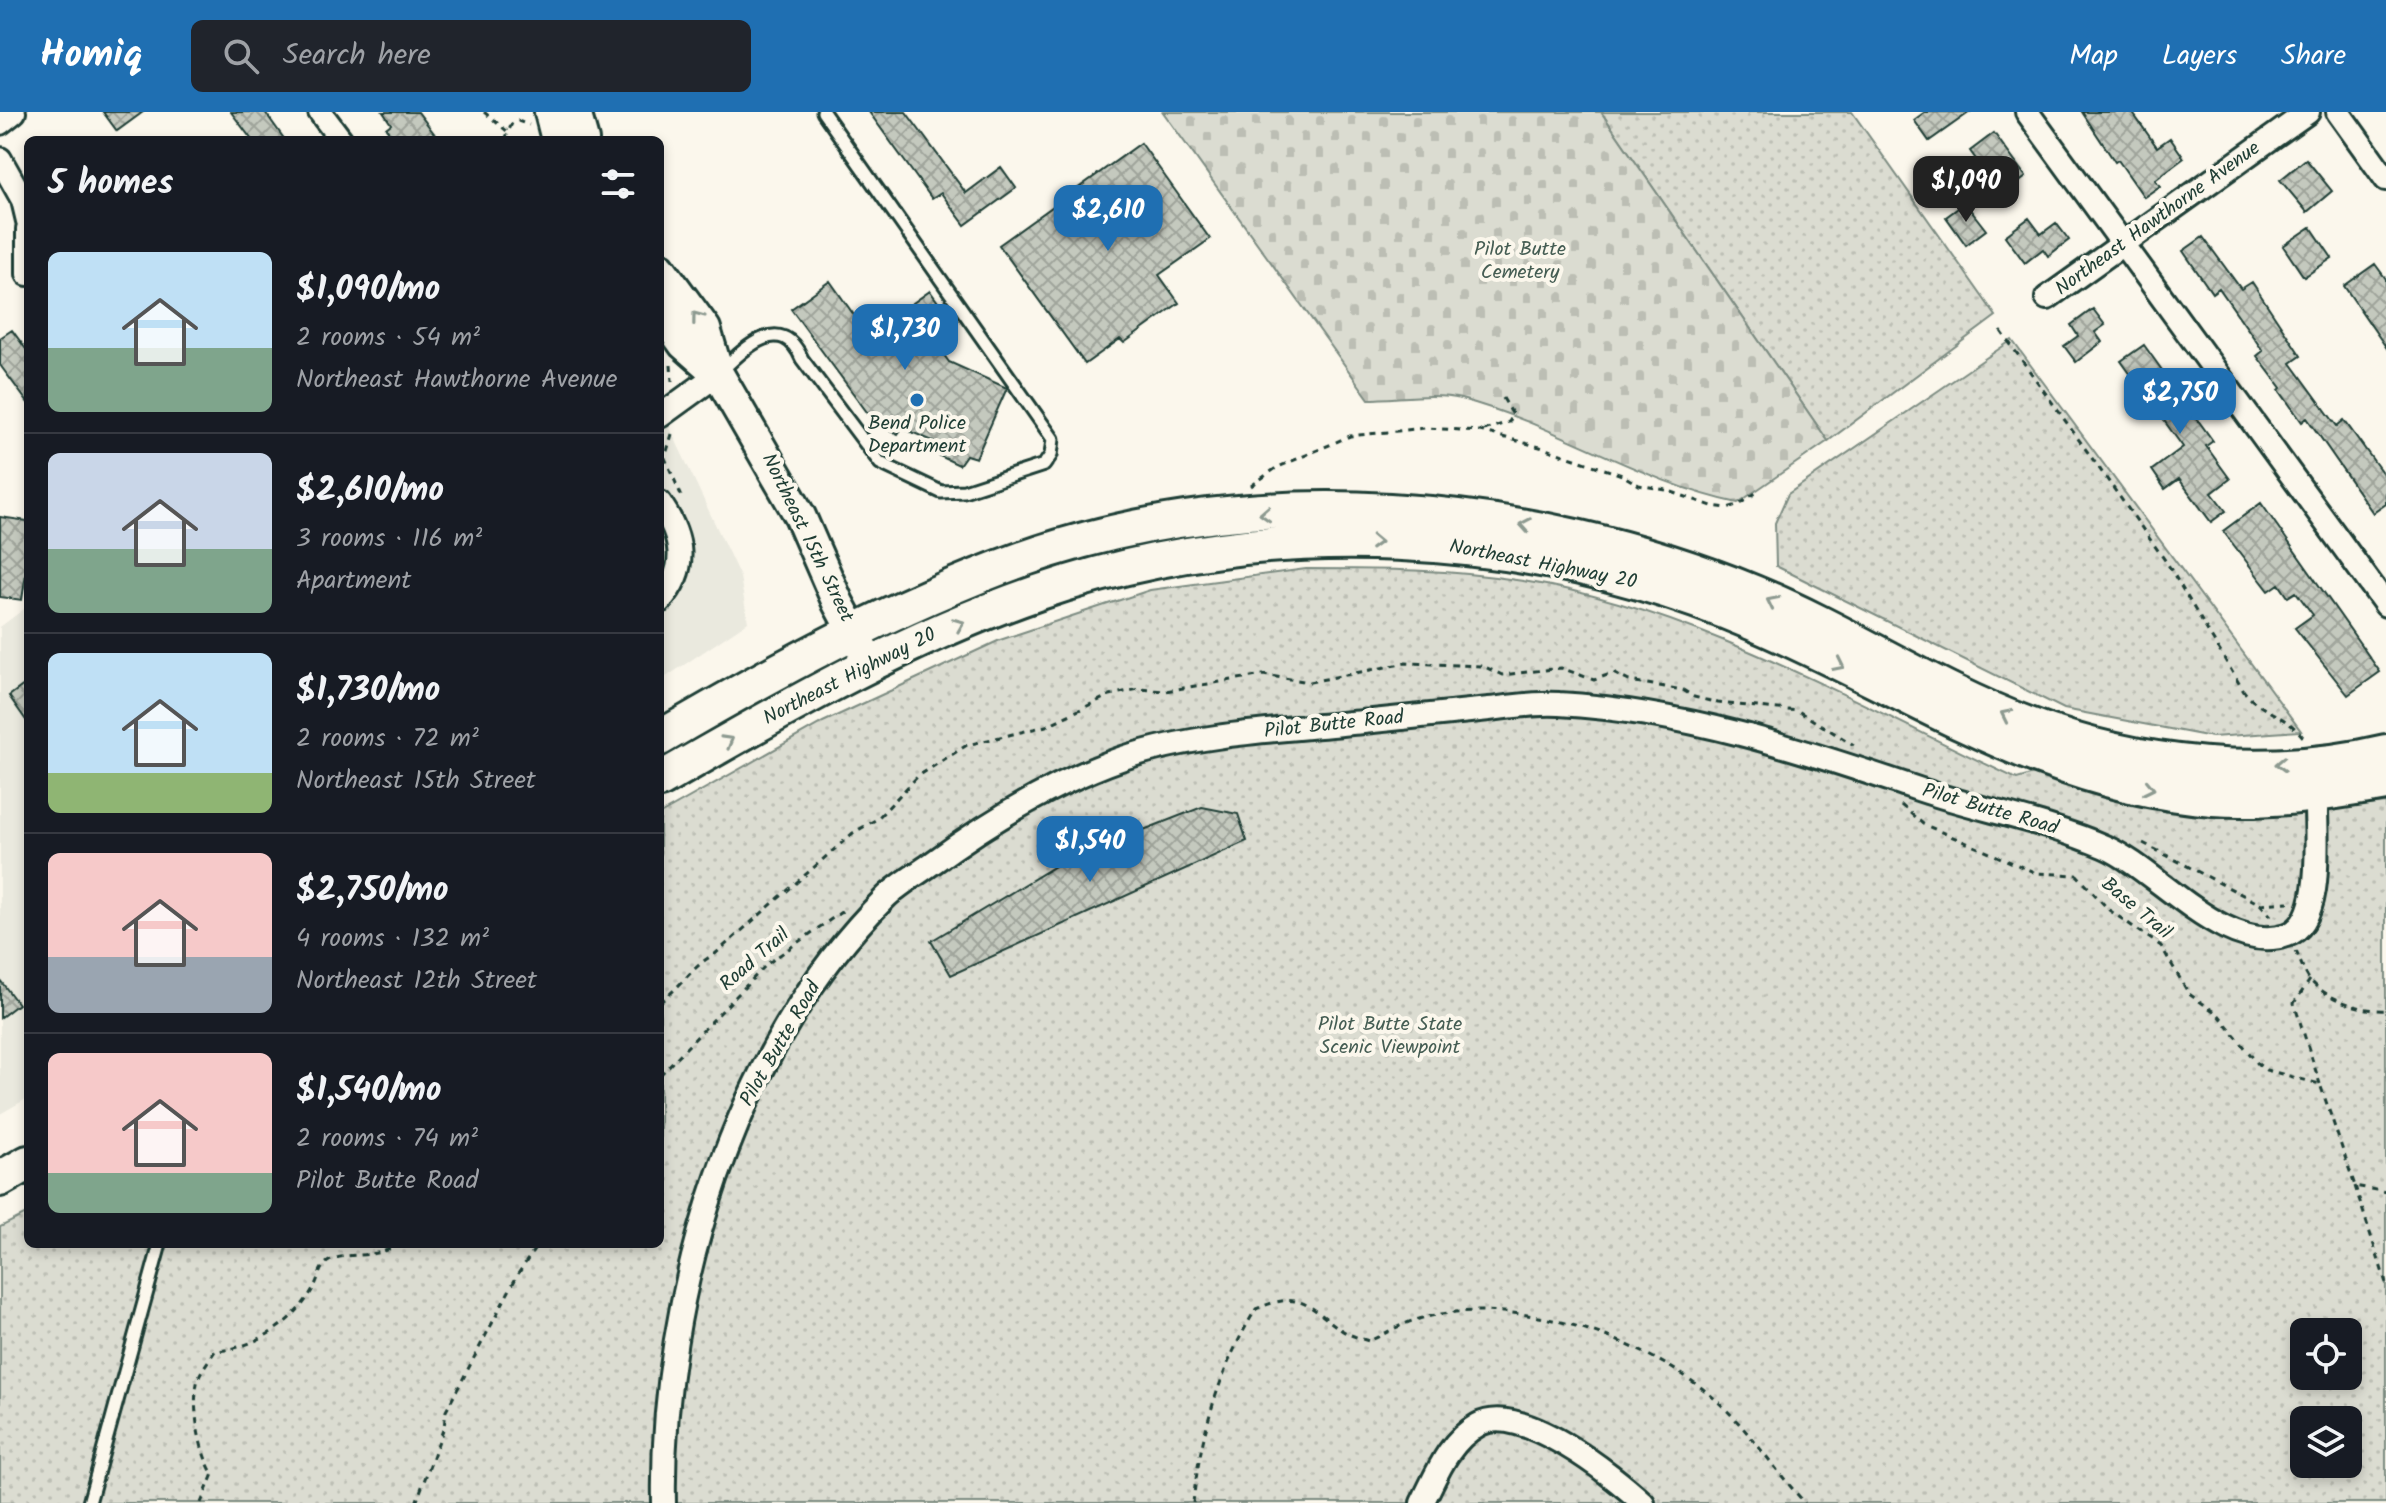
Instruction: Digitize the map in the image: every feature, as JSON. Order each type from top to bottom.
[{"type":"main road","points":[[575,112],[582,136]]},
{"type":"main road","name":"Northeast 15th Street","points":[[664,273],[705,329],[718,374],[800,516],[870,663]]},
{"type":"main road","name":"Northeast 15th Street","points":[[664,316],[684,344],[718,374]]},
{"type":"main road","name":"Northeast Highway 20","points":[[664,736],[852,630],[1023,559],[1117,534],[1209,517],[1320,511],[1432,514],[1522,524],[1618,546],[1755,594],[2022,723],[2079,743],[2149,758],[2217,765],[2327,762],[2386,752]]},
{"type":"main road","name":"Northeast Highway 20","points":[[664,778],[870,663],[1035,593],[1117,568],[1201,552],[1371,542],[1473,548],[1609,573],[1690,598],[1756,624],[1986,737],[2088,773],[2167,792],[2211,798],[2316,797],[2386,783]]},
{"type":"main road","points":[[2316,797],[2317,781],[2322,777],[2386,765]]},
{"type":"main road","points":[[0,1179],[24,1165]]},
{"type":"street","points":[[0,123],[14,112]]},
{"type":"street","points":[[320,112],[338,136]]},
{"type":"street","points":[[2027,112],[2386,605]]},
{"type":"street","name":"Northeast Hawthorne Avenue","points":[[2047,298],[2308,112]]},
{"type":"street","points":[[2338,112],[2386,179]]},
{"type":"street","points":[[0,159],[24,204]]},
{"type":"street","points":[[664,413],[718,374]]},
{"type":"street","points":[[664,509],[676,527],[681,553],[678,575],[664,595]]},
{"type":"street","name":"Pilot Butte Road","points":[[664,1503],[663,1440],[680,1319],[704,1219],[739,1117],[783,1034],[828,964],[887,896],[951,849],[1035,795],[1125,757],[1228,735],[1551,703],[1627,710],[1759,737],[1916,788],[2057,829],[2129,859],[2222,927],[2255,937],[2288,935]]},
{"type":"street","points":[[2288,935],[2305,922],[2314,901],[2316,797]]},
{"type":"street","points":[[1422,1503],[1441,1461],[1459,1440],[1480,1423],[1507,1419],[1536,1429],[1585,1459],[1643,1503]]},
{"type":"lane","points":[[718,374],[742,350],[768,336],[783,336],[796,345],[802,359],[874,458],[941,492],[964,491],[1044,465],[1051,455],[1053,439],[823,112]]},
{"type":"lane","points":[[89,1503],[159,1248]]},
{"type":"path","points":[[484,112],[508,132]]},
{"type":"path","points":[[506,136],[518,121],[548,128]]},
{"type":"path","points":[[2001,331],[2167,563],[2243,690],[2256,707],[2273,711],[2306,741]]},
{"type":"path","points":[[666,357],[673,374],[670,386]]},
{"type":"path","points":[[1480,431],[1509,422],[1513,415],[1500,393]]},
{"type":"path","points":[[1243,494],[1263,475],[1350,436],[1416,428],[1480,431],[1574,457],[1622,475],[1639,485],[1666,490],[1712,506],[1727,508],[1740,504],[1757,492]]},
{"type":"path","name":"Base Trail","points":[[1902,806],[1923,824],[2036,873],[2077,875],[2109,910],[2161,946],[2189,994],[2218,1014],[2258,1064],[2266,1070],[2320,1084]]},
{"type":"path","name":"Road Trail","points":[[664,1071],[767,964],[822,922],[858,901],[871,894],[887,896]]},
{"type":"path","points":[[2260,904],[2314,901]]},
{"type":"path","points":[[2288,935],[2310,980],[2338,998],[2370,1011],[2386,1010]]},
{"type":"path","points":[[2310,980],[2294,1003],[2386,1283]]},
{"type":"path","points":[[2355,1186],[2386,1192]]},
{"type":"path","points":[[201,1503],[213,1474],[205,1461],[197,1423],[198,1379],[215,1351],[237,1350],[292,1319],[316,1284],[319,1270],[331,1260],[390,1248]]},
{"type":"path","points":[[416,1503],[444,1427],[446,1411],[518,1274],[535,1248]]},
{"type":"path","points":[[1193,1503],[1197,1465],[1218,1387],[1241,1334],[1256,1309],[1297,1299],[1315,1307],[1342,1331],[1369,1341],[1419,1319],[1471,1311],[1569,1322],[1631,1348],[1703,1389],[1805,1503]]},
{"type":"shaded area","points":[[664,416],[740,577],[748,622],[664,678]]},
{"type":"shaded area","points":[[24,609],[24,1100],[0,1114],[0,627]]},
{"type":"green space","name":"Pilot Butte Cemetery","points":[[1163,112],[1601,112],[1828,441],[1738,503],[1669,482],[1531,423],[1461,399],[1427,396],[1369,399]]},
{"type":"green space","points":[[1601,112],[1852,112],[1996,316],[1828,441]]},
{"type":"green space","points":[[2012,340],[2301,731],[2212,737],[2064,709],[1776,566],[1775,523],[1788,494]]},
{"type":"green space","name":"Pilot Butte State Scenic Viewpoint","points":[[1306,569],[1442,572],[1523,581],[1586,594],[1650,613],[1776,663],[2017,779],[2034,774],[2115,796],[2187,810],[2273,816],[2386,803],[2386,1503],[0,1503],[0,1227],[24,1215],[24,1248],[664,1248],[664,812],[823,722],[1000,640],[1150,590]]},
{"type":"building","points":[[103,112],[143,112],[117,131]]},
{"type":"building","points":[[231,112],[265,112],[282,136],[249,136]]},
{"type":"building","points":[[383,112],[418,112],[436,136],[392,136],[386,128],[391,124]]},
{"type":"building","points":[[869,112],[906,112],[966,193],[1001,167],[1016,188],[965,225],[941,193],[932,199]]},
{"type":"building","points":[[1925,112],[1970,112],[1929,141],[1914,120]]},
{"type":"building","points":[[2082,112],[2132,112],[2157,147],[2170,138],[2184,158],[2155,180],[2160,186],[2144,197],[2118,160],[2115,162]]},
{"type":"building","points":[[1994,133],[2026,177],[2002,195],[1970,151]]},
{"type":"building","points":[[1141,143],[1210,239],[1159,275],[1179,303],[1124,343],[1120,339],[1085,364],[999,245]]},
{"type":"building","points":[[2306,159],[2332,191],[2307,212],[2280,180]]},
{"type":"building","points":[[1965,203],[1986,230],[1966,245],[1946,217]]},
{"type":"building","points":[[2029,218],[2041,234],[2056,223],[2069,240],[2048,256],[2043,249],[2025,263],[2005,236]]},
{"type":"building","points":[[2311,227],[2332,258],[2304,277],[2283,246]]},
{"type":"building","points":[[2203,237],[2241,289],[2252,282],[2301,356],[2291,363],[2337,426],[2344,420],[2386,478],[2386,504],[2373,513],[2307,418],[2302,422],[2279,390],[2281,388],[2257,356],[2263,351],[2219,288],[2212,293],[2183,251]]},
{"type":"building","points":[[2375,264],[2386,279],[2386,347],[2344,286]]},
{"type":"building","points":[[830,281],[861,325],[878,311],[886,322],[930,291],[955,326],[935,343],[949,362],[1007,388],[976,458],[966,455],[959,465],[929,451],[933,441],[902,428],[898,434],[875,423],[791,309]]},
{"type":"building","points":[[2093,309],[2105,325],[2095,332],[2102,342],[2076,362],[2064,346],[2078,336],[2071,325]]},
{"type":"building","points":[[12,330],[24,346],[24,398],[0,365],[0,338]]},
{"type":"building","points":[[2144,345],[2213,441],[2206,446],[2230,479],[2212,493],[2226,511],[2211,522],[2179,479],[2165,489],[2152,470],[2183,447],[2121,361]]},
{"type":"building","points":[[2261,503],[2380,672],[2348,695],[2295,628],[2313,615],[2296,592],[2288,597],[2279,584],[2269,591],[2223,531]]},
{"type":"building","points":[[0,517],[24,520],[22,600],[0,597]]},
{"type":"building","points":[[24,685],[24,717],[9,696]]},
{"type":"building","points":[[1202,807],[1238,814],[1247,841],[951,975],[931,941],[1062,862]]},
{"type":"building","points":[[0,980],[18,1004],[0,1018]]},
{"type":"place","name":"Bend Police Department","points":[[917,400]]}]
